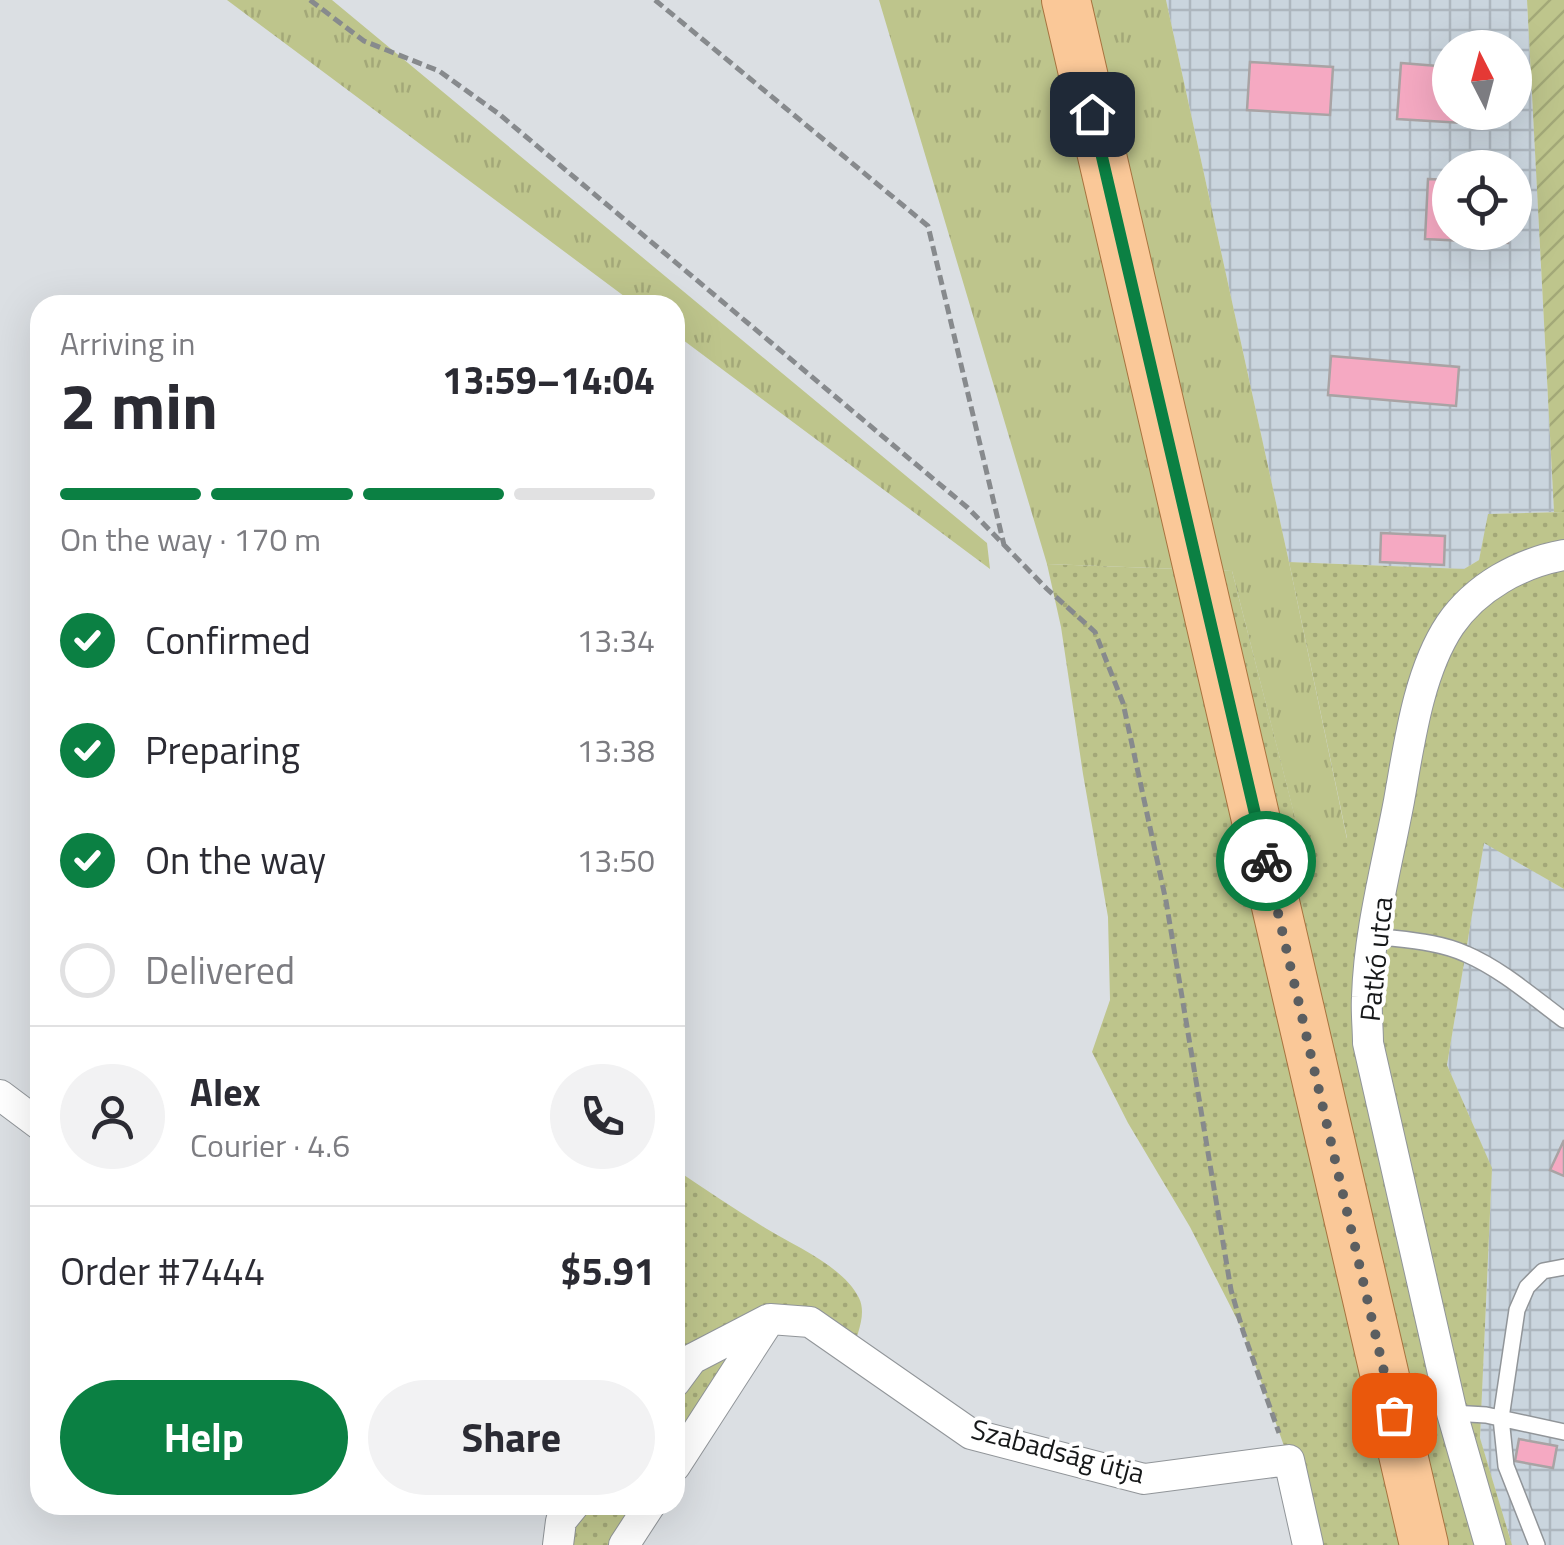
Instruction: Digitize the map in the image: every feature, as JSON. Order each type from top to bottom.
[{"type":"main road","points":[[1066,0],[1424,1545]]},
{"type":"street","name":"Patkó utca","points":[[1490,1545],[1452,1413],[1368,1043],[1367,997],[1374,936],[1414,722],[1438,646],[1469,602],[1491,584],[1510,572],[1564,554]]},
{"type":"street","points":[[0,1095],[30,1118]]},
{"type":"street","name":"Szabadság útja","points":[[770,1318],[810,1322],[971,1434],[1144,1479],[1289,1460]]},
{"type":"street","points":[[685,1368],[692,1359],[770,1318]]},
{"type":"street","points":[[685,1450],[770,1318]]},
{"type":"street","points":[[1289,1460],[1308,1545]]},
{"type":"street","points":[[624,1545],[644,1515]]},
{"type":"lane","points":[[1374,936],[1437,944],[1467,954],[1564,1020]]},
{"type":"lane","points":[[1537,1545],[1506,1466],[1501,1418],[1518,1310],[1528,1286],[1543,1271],[1564,1267]]},
{"type":"lane","points":[[1452,1413],[1501,1418],[1564,1432]]},
{"type":"path","points":[[310,0],[364,41],[439,71],[498,114],[968,508],[1047,589],[1096,632],[1123,703],[1166,901],[1232,1290],[1242,1331],[1289,1460]]},
{"type":"path","points":[[655,0],[928,226],[1004,545]]},
{"type":"shaded area","points":[[1166,0],[1527,0],[1529,30],[1432,30],[1432,130],[1532,130],[1532,95],[1554,512],[1489,514],[1479,560],[1464,569],[1289,562]]},
{"type":"shaded area","points":[[1484,842],[1564,889],[1564,1545],[1512,1545],[1480,1439],[1492,1169],[1447,1065]]},
{"type":"green space","points":[[227,0],[332,0],[987,543],[990,569],[685,341],[685,295],[623,295]]},
{"type":"green space","points":[[879,0],[1166,0],[1347,839],[1305,857],[1232,571],[1047,564]]},
{"type":"green space","points":[[1527,0],[1564,0],[1564,512],[1554,512],[1532,30],[1529,30]]},
{"type":"green space","points":[[1564,512],[1564,889],[1484,843],[1447,1065],[1492,1168],[1480,1438],[1512,1545],[1308,1545],[1289,1460],[1243,1331],[1092,1052],[1110,1000],[1108,917],[1061,627],[1047,564],[1232,571],[1305,856],[1347,838],[1289,562],[1464,569],[1479,560],[1488,514]]},
{"type":"green space","points":[[685,1176],[831,1267],[852,1287],[862,1311],[852,1351],[770,1319],[685,1451],[685,1367],[691,1359],[685,1354]]},
{"type":"green space","points":[[570,1515],[644,1515],[624,1545],[558,1545]]},
{"type":"building","points":[[1250,62],[1333,67],[1330,115],[1247,110]]},
{"type":"building","points":[[1401,63],[1432,66],[1432,121],[1397,119]]},
{"type":"building","points":[[1428,179],[1432,179],[1432,239],[1425,239]]},
{"type":"building","points":[[1331,356],[1459,367],[1456,406],[1328,395]]},
{"type":"building","points":[[1381,533],[1445,536],[1444,565],[1380,562]]},
{"type":"building","points":[[1564,1140],[1564,1176],[1550,1170]]},
{"type":"building","points":[[1519,1439],[1557,1446],[1553,1468],[1515,1461]]},
{"type":"way so far","points":[[1266,861],[1394,1415]]},
{"type":"route","points":[[1092,114],[1266,861]]}]
